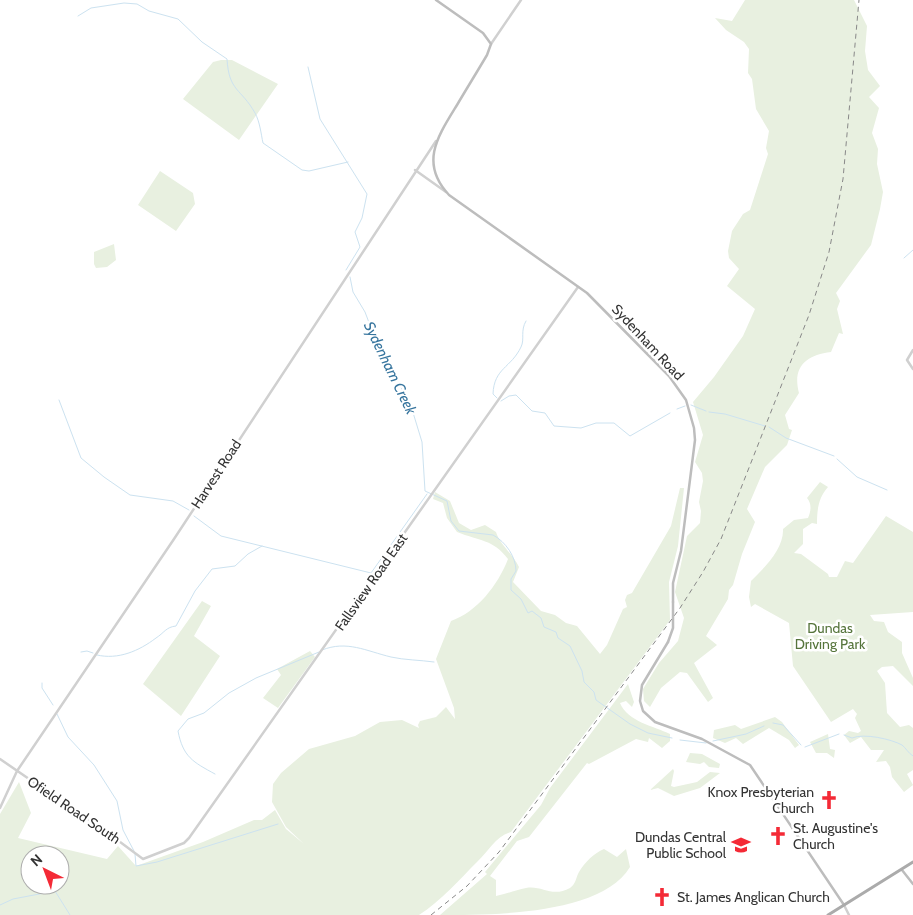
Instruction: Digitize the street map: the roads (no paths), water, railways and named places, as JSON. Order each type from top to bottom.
[{"type":"main road","points":[[436,0],[483,33],[491,44]]},
{"type":"main road","name":"Sydenham Road","points":[[491,44],[487,56],[436,141],[433,157],[434,171],[439,182],[449,195],[579,286],[676,384],[691,415],[695,440],[681,551],[673,583],[673,628],[668,642],[641,688],[641,706],[647,717],[666,727],[712,743],[750,765],[844,905]]},
{"type":"main road","points":[[828,915],[913,862]]},
{"type":"main road","points":[[901,869],[913,884]]},
{"type":"street","points":[[491,44],[521,0]]},
{"type":"street","name":"Harvest Road","points":[[0,808],[17,771],[174,539],[415,170],[436,141]]},
{"type":"street","name":"Sydenham Road","points":[[415,170],[449,195]]},
{"type":"street","name":"Fallsview Road East","points":[[147,860],[184,843],[189,838],[579,286]]},
{"type":"street","points":[[913,350],[907,360],[913,369]]},
{"type":"street","name":"Ofield Road South","points":[[0,760],[118,839],[143,860],[147,860]]},
{"type":"street","points":[[844,905],[848,915]]},
{"type":"waterway","points":[[78,16],[91,8],[124,3],[137,4],[149,11],[178,19],[202,42],[227,59],[230,78],[257,117],[263,143],[302,170],[309,171],[348,162]]},
{"type":"waterway","name":"Sydenham Creek","points":[[308,67],[320,119],[367,194],[362,218],[355,232],[360,247],[346,270]]},
{"type":"waterway","points":[[904,258],[913,250]]},
{"type":"waterway","name":"Sydenham Creek","points":[[350,277],[353,292],[365,312],[376,341],[411,406],[422,442],[425,491],[447,501],[451,521],[459,531],[493,535],[506,546],[516,566],[516,571],[511,579],[511,590],[521,599],[528,613],[532,611],[541,618],[544,627],[556,632],[558,638],[570,646],[582,671],[584,682],[594,692],[596,700],[630,724],[648,733],[672,738]]},
{"type":"waterway","points":[[497,398],[493,394],[496,379],[513,360],[521,347],[523,328],[526,321]]},
{"type":"waterway","points":[[501,401],[509,396],[516,395],[532,411],[545,413],[554,426],[581,428],[596,423],[614,423],[630,436],[670,413]]},
{"type":"waterway","points":[[59,400],[81,458],[130,495],[173,501],[189,510]]},
{"type":"waterway","points":[[691,405],[706,411]]},
{"type":"waterway","points":[[677,409],[685,406]]},
{"type":"waterway","points":[[709,412],[725,414],[765,426]]},
{"type":"waterway","points":[[769,427],[786,438],[834,456]]},
{"type":"waterway","points":[[837,459],[857,477],[887,490]]},
{"type":"waterway","points":[[194,516],[221,536],[371,573],[427,494]]},
{"type":"waterway","points":[[97,655],[113,656],[128,653],[149,643],[167,629],[176,626],[195,591],[212,569],[235,566],[248,554],[262,546]]},
{"type":"waterway","points":[[322,650],[331,647],[348,646],[396,658],[434,662]]},
{"type":"waterway","points":[[81,652],[93,653]]},
{"type":"waterway","points":[[215,774],[190,758],[183,747],[178,731],[188,719],[204,713],[229,693],[256,678],[319,652]]},
{"type":"waterway","points":[[42,683],[42,688],[53,705]]},
{"type":"waterway","points":[[57,714],[68,737],[94,765],[117,801],[123,830],[134,851]]},
{"type":"waterway","name":"Sydenham Creek","points":[[773,723],[783,725],[801,745]]},
{"type":"waterway","name":"Sydenham Creek","points":[[713,741],[746,734],[764,726]]},
{"type":"waterway","name":"Sydenham Creek","points":[[805,747],[839,734]]},
{"type":"waterway","name":"Sydenham Creek","points":[[844,735],[852,738],[870,736],[891,741],[902,745],[913,756]]},
{"type":"waterway","name":"Sydenham Creek","points":[[680,740],[706,743]]},
{"type":"waterway","points":[[135,854],[136,866],[157,862],[278,824]]},
{"type":"waterway","points":[[0,905],[13,899],[55,891],[70,915]]},
{"type":"railway","points":[[431,915],[467,886],[499,852],[680,608],[721,539],[809,315],[829,252],[843,179],[859,0]]},
{"type":"place","name":"Knox Presbyterian Church","points":[[829,800]]},
{"type":"place","name":"St. Augustine's Church","points":[[778,836]]},
{"type":"place","name":"Dundas Central Public School","points":[[741,845]]},
{"type":"place","name":"St. James Anglican Church","points":[[662,897]]},
{"type":"park label","name":"Dundas Driving Park","points":[[830,636]]}]
